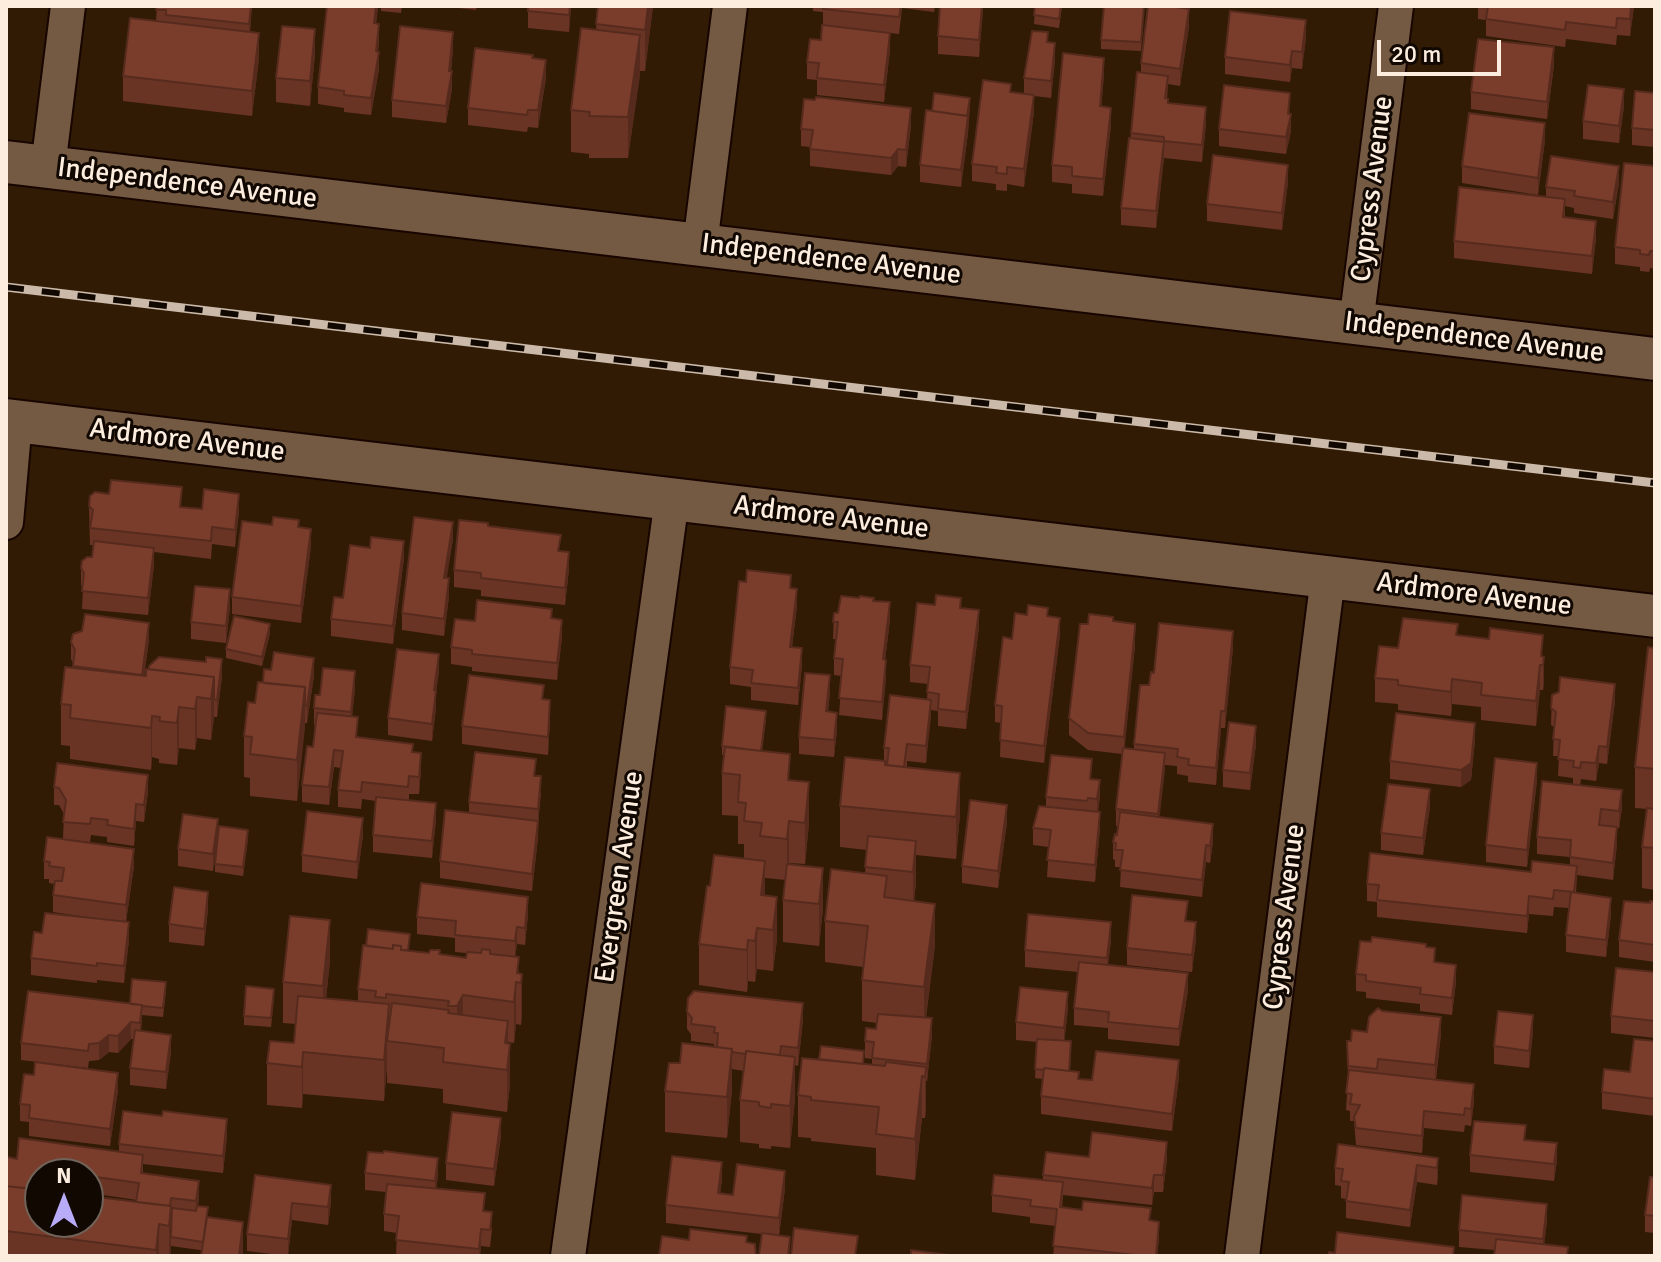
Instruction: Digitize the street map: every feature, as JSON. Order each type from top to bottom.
[{"type":"street","points":[[48,167],[68,6]]},
{"type":"street","points":[[700,245],[730,6]]},
{"type":"street","name":"Cypress Avenue","points":[[1356,324],[1396,6]]},
{"type":"street","name":"Independence Avenue","points":[[6,162],[1655,359]]},
{"type":"street","points":[[6,522],[11,420]]},
{"type":"street","name":"Ardmore Avenue","points":[[11,420],[1655,616]]},
{"type":"street","name":"Evergreen Avenue","points":[[568,1256],[672,499]]},
{"type":"street","name":"Cypress Avenue","points":[[1242,1256],[1328,577]]},
{"type":"building","points":[[157,6],[251,7],[249,24],[166,15],[166,10],[156,10]]},
{"type":"building","points":[[327,6],[376,6],[374,23],[379,24],[376,51],[379,52],[371,98],[344,95],[344,91],[318,87]]},
{"type":"building","points":[[528,6],[570,6],[569,15],[528,11]]},
{"type":"building","points":[[598,6],[648,6],[645,30],[596,24]]},
{"type":"building","points":[[824,6],[901,6],[899,17],[823,9]]},
{"type":"building","points":[[940,6],[982,6],[979,40],[938,36]]},
{"type":"building","points":[[1035,6],[1061,6],[1059,19],[1034,15]]},
{"type":"building","points":[[1104,6],[1144,6],[1141,42],[1101,40]]},
{"type":"building","points":[[1148,6],[1189,9],[1180,69],[1141,63]]},
{"type":"building","points":[[1488,6],[1631,6],[1630,19],[1617,18],[1616,28],[1566,22],[1565,30],[1486,19]]},
{"type":"building","points":[[1230,11],[1306,20],[1302,52],[1292,51],[1290,65],[1225,57]]},
{"type":"building","points":[[130,18],[259,33],[252,91],[123,76]]},
{"type":"building","points":[[822,25],[890,33],[884,85],[817,78],[819,63],[807,62],[810,39],[821,40]]},
{"type":"building","points":[[282,26],[315,29],[310,81],[276,78]]},
{"type":"building","points":[[400,26],[453,32],[449,71],[452,71],[446,106],[392,100]]},
{"type":"building","points":[[581,28],[640,35],[628,117],[589,116],[590,112],[571,110]]},
{"type":"building","points":[[1032,31],[1048,32],[1047,42],[1055,43],[1051,81],[1024,78]]},
{"type":"building","points":[[1478,39],[1554,47],[1547,102],[1471,92]]},
{"type":"building","points":[[475,48],[533,55],[532,58],[546,60],[538,110],[528,110],[527,115],[468,108]]},
{"type":"building","points":[[1063,53],[1104,58],[1100,106],[1111,108],[1103,179],[1072,176],[1072,167],[1052,165]]},
{"type":"building","points":[[1137,72],[1168,76],[1165,98],[1168,103],[1206,107],[1202,145],[1131,133]]},
{"type":"building","points":[[983,80],[1011,84],[1010,92],[1034,95],[1024,169],[1007,167],[1007,174],[996,173],[997,167],[972,164]]},
{"type":"building","points":[[1224,85],[1290,93],[1288,114],[1291,114],[1286,137],[1219,129]]},
{"type":"building","points":[[1588,85],[1624,89],[1619,126],[1583,121]]},
{"type":"building","points":[[1635,91],[1655,93],[1655,130],[1632,128]]},
{"type":"building","points":[[934,93],[970,98],[967,116],[932,111]]},
{"type":"building","points":[[816,97],[911,108],[906,150],[898,149],[891,158],[810,149],[813,130],[801,129],[804,99],[815,100]]},
{"type":"building","points":[[926,110],[968,116],[961,170],[920,165]]},
{"type":"building","points":[[1469,113],[1545,123],[1538,178],[1462,166]]},
{"type":"building","points":[[1129,138],[1164,142],[1156,211],[1121,208]]},
{"type":"building","points":[[1213,155],[1288,165],[1282,213],[1207,204]]},
{"type":"building","points":[[1551,156],[1619,166],[1613,202],[1574,196],[1575,191],[1546,187]]},
{"type":"building","points":[[1624,163],[1655,166],[1655,251],[1650,251],[1649,255],[1640,254],[1640,250],[1615,247]]},
{"type":"building","points":[[1459,187],[1565,199],[1563,217],[1596,221],[1592,256],[1454,241]]},
{"type":"building","points":[[111,480],[182,487],[180,507],[202,509],[204,489],[239,494],[235,530],[212,527],[211,541],[90,528],[93,510],[89,506],[90,496],[95,492],[109,494]]},
{"type":"building","points":[[273,517],[299,520],[298,527],[311,529],[301,606],[232,597],[242,521],[272,525]]},
{"type":"building","points":[[414,517],[453,522],[444,578],[449,578],[444,619],[402,613]]},
{"type":"building","points":[[459,520],[561,535],[558,551],[569,552],[565,588],[481,578],[481,573],[454,570]]},
{"type":"building","points":[[371,537],[404,541],[393,626],[331,619],[334,597],[343,598],[350,545],[370,548]]},
{"type":"building","points":[[94,541],[154,548],[148,598],[82,591],[82,561],[92,557]]},
{"type":"building","points":[[747,570],[791,575],[790,588],[797,589],[790,647],[802,648],[798,688],[751,683],[753,670],[730,667],[739,581],[746,582]]},
{"type":"building","points":[[195,586],[230,589],[226,626],[191,622]]},
{"type":"building","points":[[936,595],[961,598],[960,608],[979,610],[966,712],[938,709],[939,694],[927,692],[930,667],[910,665],[917,603],[935,605]]},
{"type":"building","points":[[841,596],[890,602],[883,659],[886,660],[882,702],[839,698],[843,659],[834,658],[838,622],[833,622]]},
{"type":"building","points":[[477,600],[552,609],[551,618],[562,620],[557,663],[472,654],[472,650],[451,647],[455,619],[475,621]]},
{"type":"building","points":[[1028,605],[1048,608],[1047,616],[1060,618],[1044,746],[1000,740],[1002,706],[995,705],[1003,637],[1012,639],[1015,613],[1027,615]]},
{"type":"building","points":[[85,614],[149,623],[142,675],[73,666],[75,650],[71,642],[73,634],[82,631]]},
{"type":"building","points":[[1089,614],[1135,624],[1124,737],[1088,733],[1069,718],[1080,624],[1088,624]]},
{"type":"building","points":[[234,616],[270,624],[262,657],[226,649]]},
{"type":"building","points":[[1403,618],[1458,624],[1456,635],[1489,639],[1490,628],[1543,635],[1541,656],[1544,657],[1543,665],[1540,665],[1536,701],[1481,695],[1482,683],[1452,679],[1451,692],[1398,685],[1398,680],[1375,678],[1379,646],[1398,648]]},
{"type":"building","points":[[1159,623],[1233,631],[1216,768],[1188,765],[1189,759],[1177,757],[1178,749],[1134,744],[1140,685],[1149,685],[1151,672],[1154,673]]},
{"type":"building","points":[[1648,647],[1655,648],[1655,769],[1635,767]]},
{"type":"building","points":[[397,649],[439,654],[432,724],[388,718]]},
{"type":"building","points":[[274,652],[314,658],[307,706],[305,687],[263,683],[264,669],[271,670]]},
{"type":"building","points":[[159,657],[206,662],[206,657],[222,659],[217,700],[214,699],[214,677],[149,669]]},
{"type":"building","points":[[65,667],[146,676],[146,669],[214,677],[211,699],[197,697],[195,709],[179,707],[177,723],[159,721],[160,717],[152,716],[151,728],[70,718],[71,705],[61,704]]},
{"type":"building","points":[[323,668],[355,671],[351,712],[314,708],[315,695],[320,695]]},
{"type":"building","points":[[805,673],[830,675],[826,711],[837,713],[834,740],[799,737]]},
{"type":"building","points":[[469,675],[544,685],[542,699],[550,700],[548,737],[462,726]]},
{"type":"building","points":[[1560,677],[1615,684],[1607,747],[1599,746],[1596,763],[1581,762],[1580,768],[1573,767],[1574,761],[1558,759],[1560,740],[1553,739],[1556,712],[1551,708],[1552,695],[1559,692]]},
{"type":"building","points":[[258,682],[305,687],[297,760],[250,754],[252,737],[244,736],[248,702],[255,703]]},
{"type":"building","points":[[890,695],[931,700],[926,746],[907,744],[904,767],[887,765],[889,748],[884,748]]},
{"type":"building","points":[[726,706],[766,711],[761,751],[722,746]]},
{"type":"building","points":[[317,713],[358,717],[356,737],[413,744],[412,752],[421,753],[419,777],[409,776],[408,787],[362,782],[361,792],[338,790],[343,751],[334,750],[329,787],[302,785],[307,746],[313,747]]},
{"type":"building","points":[[1396,713],[1475,723],[1471,763],[1461,770],[1390,761]]},
{"type":"building","points":[[1229,722],[1256,726],[1250,773],[1223,770]]},
{"type":"building","points":[[725,747],[790,754],[788,780],[809,782],[805,823],[789,821],[787,839],[760,836],[762,823],[744,821],[746,803],[738,802],[740,775],[722,773]]},
{"type":"building","points":[[1123,748],[1165,753],[1158,814],[1116,809]]},
{"type":"building","points":[[475,752],[536,759],[534,776],[541,776],[538,809],[469,802]]},
{"type":"building","points":[[1051,755],[1092,759],[1090,779],[1100,780],[1097,799],[1046,797]]},
{"type":"building","points":[[845,757],[885,761],[885,765],[960,773],[956,817],[840,806]]},
{"type":"building","points":[[1495,758],[1537,763],[1527,850],[1486,845]]},
{"type":"building","points":[[57,763],[148,775],[144,805],[136,804],[134,829],[107,825],[108,820],[91,818],[90,824],[63,822],[66,800],[59,788],[54,787]]},
{"type":"building","points":[[1542,781],[1622,790],[1619,811],[1601,809],[1599,825],[1617,827],[1613,863],[1570,857],[1571,840],[1537,837]]},
{"type":"building","points":[[1388,784],[1430,789],[1423,838],[1381,833]]},
{"type":"building","points":[[376,797],[436,803],[432,841],[373,835]]},
{"type":"building","points":[[970,800],[1007,805],[998,871],[962,866]]},
{"type":"building","points":[[1039,806],[1100,812],[1095,865],[1047,860],[1051,830],[1033,828]]},
{"type":"building","points":[[1647,808],[1655,809],[1655,848],[1642,847]]},
{"type":"building","points":[[445,810],[538,821],[532,874],[440,861]]},
{"type":"building","points":[[307,811],[363,818],[357,862],[302,855]]},
{"type":"building","points":[[1120,812],[1213,824],[1210,846],[1206,845],[1202,880],[1120,870],[1123,850],[1115,850],[1116,843],[1113,842]]},
{"type":"building","points":[[183,814],[218,819],[213,854],[178,849]]},
{"type":"building","points":[[219,826],[248,830],[243,867],[215,864]]},
{"type":"building","points":[[868,836],[916,841],[913,872],[865,867]]},
{"type":"building","points":[[47,837],[134,849],[126,905],[53,895],[55,881],[62,881],[64,868],[49,866],[50,862],[44,861]]},
{"type":"building","points":[[1370,853],[1531,872],[1532,861],[1577,866],[1574,892],[1554,890],[1553,899],[1529,896],[1527,916],[1377,900],[1379,885],[1367,884]]},
{"type":"building","points":[[714,855],[765,861],[761,895],[777,897],[773,930],[757,928],[755,941],[748,940],[747,950],[699,944]]},
{"type":"building","points":[[787,864],[823,868],[819,904],[783,900]]},
{"type":"building","points":[[831,869],[887,876],[884,897],[935,904],[924,987],[862,980],[868,926],[825,921]]},
{"type":"building","points":[[421,883],[528,897],[525,928],[517,927],[515,941],[455,935],[456,921],[417,917]]},
{"type":"building","points":[[174,887],[208,892],[204,929],[169,924]]},
{"type":"building","points":[[1571,892],[1611,898],[1606,940],[1566,935]]},
{"type":"building","points":[[1132,895],[1188,901],[1185,921],[1196,922],[1192,955],[1127,948]]},
{"type":"building","points":[[1624,901],[1655,901],[1655,945],[1619,940]]},
{"type":"building","points":[[45,913],[129,922],[124,966],[31,958],[34,932],[42,933]]},
{"type":"building","points":[[1028,914],[1111,922],[1107,958],[1025,950]]},
{"type":"building","points":[[290,916],[330,920],[323,986],[283,982]]},
{"type":"building","points":[[368,929],[410,934],[408,950],[393,945],[393,949],[366,946]]},
{"type":"building","points":[[1372,937],[1435,948],[1434,962],[1456,965],[1452,998],[1420,994],[1421,988],[1366,981],[1366,975],[1356,974],[1360,941],[1371,942]]},
{"type":"building","points":[[363,945],[393,949],[393,945],[401,946],[401,950],[429,953],[430,950],[440,950],[439,954],[466,958],[467,952],[490,950],[490,954],[519,957],[517,973],[522,974],[521,983],[516,982],[514,1002],[463,995],[457,1006],[448,1006],[449,1001],[386,994],[386,998],[375,997],[376,991],[358,989]]},
{"type":"building","points":[[1079,962],[1188,973],[1179,1029],[1108,1022],[1109,1012],[1074,1008]]},
{"type":"building","points":[[1616,968],[1655,972],[1655,1021],[1611,1016]]},
{"type":"building","points":[[132,979],[166,982],[163,1008],[130,1004]]},
{"type":"building","points":[[246,986],[274,989],[271,1018],[244,1016]]},
{"type":"building","points":[[1020,987],[1068,992],[1064,1028],[1016,1022]]},
{"type":"building","points":[[28,991],[142,1005],[140,1023],[131,1022],[118,1036],[109,1035],[99,1043],[89,1044],[88,1051],[21,1043]]},
{"type":"building","points":[[694,991],[803,1003],[798,1048],[781,1046],[780,1055],[746,1051],[746,1054],[717,1047],[715,1027],[691,1024],[692,1018],[687,1012],[688,998]]},
{"type":"building","points":[[298,996],[389,1004],[384,1060],[303,1052],[302,1067],[267,1063],[270,1041],[294,1043]]},
{"type":"building","points":[[392,1003],[508,1021],[505,1043],[510,1044],[507,1070],[443,1062],[444,1048],[387,1041]]},
{"type":"building","points":[[1378,1008],[1382,1011],[1441,1017],[1435,1065],[1378,1059],[1377,1069],[1348,1066],[1347,1041],[1351,1041],[1352,1030],[1367,1032],[1369,1017]]},
{"type":"building","points":[[1498,1011],[1533,1015],[1529,1051],[1494,1046]]},
{"type":"building","points":[[878,1014],[932,1018],[927,1064],[872,1058],[874,1042],[865,1041],[866,1028],[876,1029]]},
{"type":"building","points":[[135,1030],[171,1035],[166,1072],[130,1068]]},
{"type":"building","points":[[1037,1039],[1071,1041],[1069,1071],[1035,1069]]},
{"type":"building","points":[[1634,1039],[1655,1041],[1655,1099],[1602,1092],[1604,1069],[1630,1072]]},
{"type":"building","points":[[682,1043],[732,1049],[727,1097],[665,1091],[669,1063],[680,1063]]},
{"type":"building","points":[[821,1046],[864,1051],[863,1064],[819,1059]]},
{"type":"building","points":[[746,1051],[795,1057],[790,1106],[771,1104],[771,1108],[759,1106],[759,1102],[740,1100]]},
{"type":"building","points":[[1096,1051],[1179,1060],[1172,1114],[1041,1096],[1044,1068],[1079,1072],[1078,1079],[1092,1080]]},
{"type":"building","points":[[802,1058],[926,1067],[925,1077],[922,1076],[915,1139],[876,1134],[879,1107],[811,1100],[811,1097],[798,1095]]},
{"type":"building","points":[[35,1062],[118,1073],[110,1129],[29,1118],[30,1105],[20,1104],[24,1074],[34,1075]]},
{"type":"building","points":[[1349,1070],[1474,1084],[1471,1109],[1465,1108],[1464,1115],[1424,1111],[1422,1136],[1356,1128],[1354,1117],[1360,1105],[1350,1104],[1352,1094],[1346,1093]]},
{"type":"building","points":[[123,1111],[162,1116],[163,1111],[227,1119],[223,1156],[119,1144]]},
{"type":"building","points":[[452,1112],[501,1118],[494,1169],[446,1163]]},
{"type":"building","points":[[1474,1121],[1526,1125],[1524,1140],[1557,1143],[1554,1164],[1470,1155]]},
{"type":"building","points":[[1092,1132],[1167,1142],[1163,1175],[1154,1175],[1152,1188],[1043,1175],[1046,1152],[1089,1157]]},
{"type":"building","points":[[19,1138],[143,1155],[141,1173],[199,1181],[196,1201],[171,1198],[170,1206],[136,1202],[139,1183],[104,1178],[104,1158],[24,1158],[24,1188],[6,1186],[7,1157],[17,1159]]},
{"type":"building","points":[[1338,1144],[1438,1158],[1437,1168],[1417,1165],[1410,1210],[1346,1201],[1349,1182],[1341,1181],[1343,1169],[1335,1168]]},
{"type":"building","points":[[368,1152],[438,1158],[435,1181],[365,1173]]},
{"type":"building","points":[[672,1156],[722,1162],[718,1193],[733,1195],[737,1164],[785,1171],[779,1218],[666,1205]]},
{"type":"building","points":[[255,1175],[331,1185],[328,1207],[292,1203],[288,1239],[247,1234]]},
{"type":"building","points":[[994,1175],[1063,1182],[1060,1207],[1082,1210],[1083,1201],[1151,1208],[1149,1220],[1159,1222],[1156,1256],[1053,1246],[1057,1209],[1030,1206],[1031,1200],[992,1195]]},
{"type":"building","points":[[1650,1177],[1655,1177],[1655,1216],[1645,1215]]},
{"type":"building","points":[[387,1184],[485,1193],[483,1211],[492,1212],[490,1230],[481,1229],[479,1249],[396,1240],[399,1216],[384,1214]]},
{"type":"building","points":[[6,1186],[24,1188],[24,1233],[6,1231]]},
{"type":"building","points":[[1462,1195],[1547,1204],[1543,1239],[1459,1230]]},
{"type":"building","points":[[104,1198],[171,1206],[169,1226],[159,1224],[156,1250],[61,1238],[104,1238]]},
{"type":"building","points":[[197,1206],[208,1207],[203,1242],[171,1237],[172,1208],[196,1211]]},
{"type":"building","points":[[207,1217],[243,1222],[239,1256],[201,1256]]},
{"type":"building","points":[[794,1228],[858,1236],[855,1256],[791,1256]]},
{"type":"building","points":[[690,1229],[747,1236],[746,1242],[755,1244],[756,1256],[659,1256],[662,1236],[689,1240]]},
{"type":"building","points":[[1337,1232],[1454,1247],[1453,1256],[1328,1256],[1329,1252],[1335,1253]]},
{"type":"building","points":[[762,1233],[790,1237],[788,1256],[759,1255]]},
{"type":"building","points":[[1496,1239],[1568,1247],[1567,1256],[1494,1256]]},
{"type":"building","points":[[911,1250],[956,1256],[911,1256]]},
{"type":"railway","points":[[6,287],[1655,483]]}]
